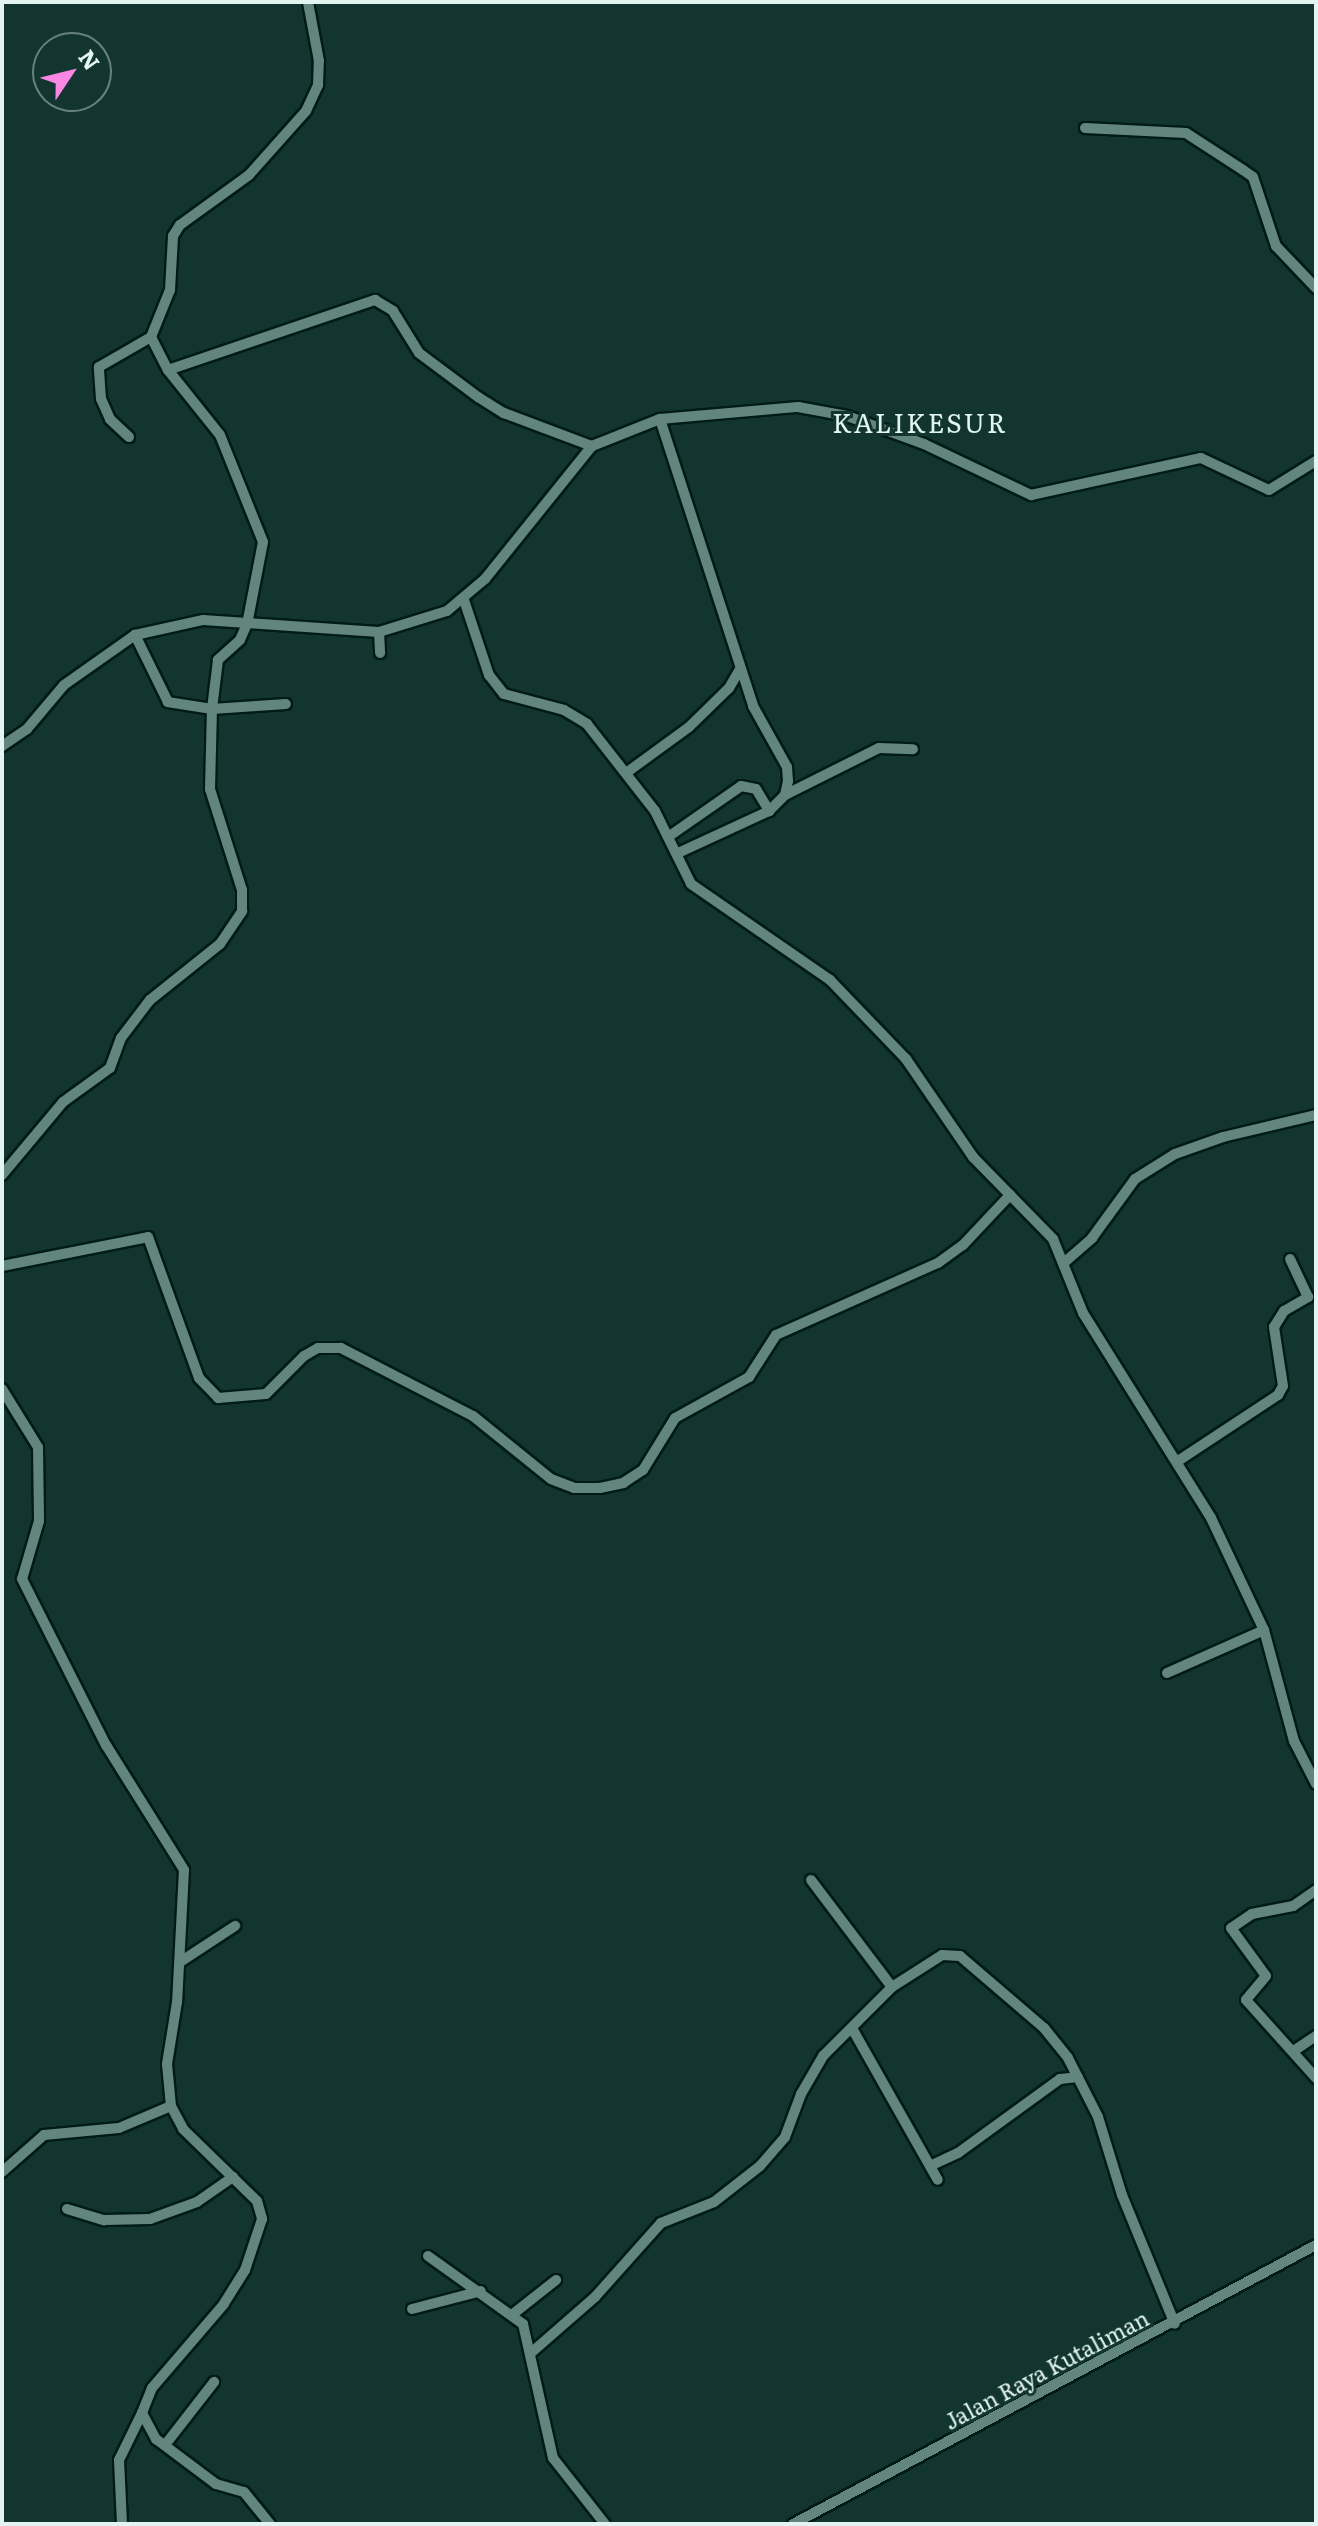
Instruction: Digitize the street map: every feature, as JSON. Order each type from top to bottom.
[{"type":"street","points":[[129,437],[110,419],[97,374],[102,363],[151,337],[170,290],[173,236],[180,225],[249,175],[306,111],[318,85],[319,61],[308,2]]},
{"type":"street","points":[[1085,128],[1186,133],[1243,170],[1253,177],[1276,246],[1316,288]]},
{"type":"street","points":[[168,370],[375,300],[393,311],[419,353],[478,397],[504,413],[592,446]]},
{"type":"street","points":[[2,1175],[63,1102],[110,1068],[121,1038],[150,1000],[220,944],[242,911],[236,868],[210,789],[212,709],[218,660],[240,640],[247,624],[263,542],[220,435],[168,370],[151,337]]},
{"type":"street","points":[[2,746],[27,729],[64,685],[135,635],[203,620],[379,632],[416,625],[464,600],[541,514],[592,446],[660,419],[798,407],[847,416],[924,444],[1031,495],[1108,482],[1201,458],[1269,490],[1316,461]]},
{"type":"street","points":[[660,419],[753,706],[787,767],[785,795]]},
{"type":"street","points":[[464,600],[483,661],[504,694],[564,710],[587,724],[626,773],[668,837],[685,876],[698,890],[830,980],[906,1059],[973,1157],[1053,1239],[1066,1261],[1083,1313],[1178,1461],[1264,1630],[1294,1741],[1316,1784]]},
{"type":"street","points":[[379,632],[380,653]]},
{"type":"street","points":[[135,635],[168,702],[212,709],[286,704]]},
{"type":"street","points":[[626,773],[689,727],[729,688],[740,669]]},
{"type":"street","points":[[676,854],[769,811],[785,795],[879,748],[913,749]]},
{"type":"street","points":[[668,837],[741,786],[756,789],[769,811]]},
{"type":"street","points":[[1066,1261],[1092,1238],[1135,1179],[1175,1154],[1316,1115]]},
{"type":"street","points":[[2,1266],[148,1237],[199,1378],[218,1398],[266,1394],[304,1356],[318,1348],[341,1348],[473,1416],[551,1479],[574,1488],[600,1488],[623,1483],[643,1470],[675,1418],[749,1377],[776,1335],[938,1263],[963,1245],[1010,1195]]},
{"type":"street","points":[[1178,1461],[1278,1395],[1283,1386],[1274,1327],[1284,1311],[1308,1297],[1290,1259]]},
{"type":"street","points":[[2,1389],[38,1447],[39,1521],[22,1579],[106,1745],[181,1859],[180,1962],[167,2064],[171,2106],[183,2129],[233,2177],[260,2209],[254,2245],[224,2304],[152,2388],[119,2460],[122,2524]]},
{"type":"street","points":[[1167,1673],[1264,1630]]},
{"type":"street","points":[[811,1880],[892,1987]]},
{"type":"street","points":[[1316,1890],[1293,1906],[1252,1914],[1231,1928],[1266,1976],[1246,2000],[1295,2050],[1316,2078]]},
{"type":"street","points":[[180,1962],[235,1926]]},
{"type":"street","points":[[532,2352],[595,2297],[661,2223],[714,2202],[760,2166],[785,2137],[823,2056],[853,2030],[892,1987],[942,1955],[960,1956],[1044,2028],[1078,2077],[1098,2117],[1122,2195],[1175,2324]]},
{"type":"street","points":[[853,2030],[938,2180]]},
{"type":"street","points":[[1295,2050],[1316,2036]]},
{"type":"street","points":[[930,2166],[958,2153],[1060,2079],[1078,2077]]},
{"type":"street","points":[[2,2172],[44,2135],[119,2128],[171,2106]]},
{"type":"street","points":[[67,2209],[104,2220],[150,2219],[197,2202],[233,2177]]},
{"type":"street","name":"Jalan Raya Kutaliman","points":[[793,2524],[1175,2324],[1316,2245]]},
{"type":"street","points":[[428,2256],[523,2324],[532,2352],[553,2458],[605,2524]]},
{"type":"street","points":[[513,2314],[556,2280]]},
{"type":"street","points":[[412,2309],[481,2291]]},
{"type":"street","points":[[165,2445],[214,2382]]},
{"type":"street","points":[[142,2413],[165,2445],[216,2484],[244,2492],[270,2524]]},
{"type":"district","name":"KALIKESUR","points":[[920,422]]}]
